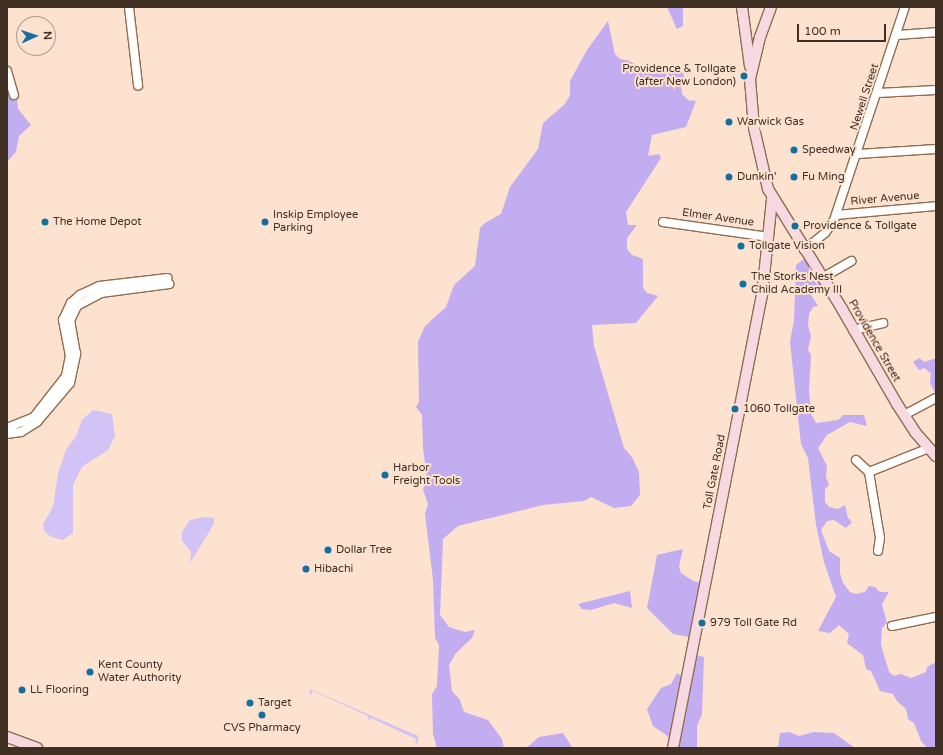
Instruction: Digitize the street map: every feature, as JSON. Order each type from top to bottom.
[{"type":"main road","points":[[742,7],[751,71]]},
{"type":"main road","name":"Providence Street","points":[[771,7],[751,71],[751,97],[760,164],[772,199],[854,330],[904,415],[932,452]]},
{"type":"main road","name":"Toll Gate Road","points":[[673,748],[761,301],[770,237],[772,199]]},
{"type":"main road","points":[[7,737],[37,748]]},
{"type":"street","points":[[130,7],[138,85]]},
{"type":"street","name":"Newell Street","points":[[804,250],[826,233],[836,215],[858,154],[905,7]]},
{"type":"street","points":[[897,34],[936,32]]},
{"type":"street","points":[[7,71],[14,96]]},
{"type":"street","points":[[878,93],[936,90]]},
{"type":"street","points":[[858,154],[936,149]]},
{"type":"street","name":"River Avenue","points":[[836,215],[936,206]]},
{"type":"street","name":"Elmer Avenue","points":[[663,222],[770,237]]},
{"type":"street","points":[[822,278],[851,261]]},
{"type":"street","points":[[7,428],[34,417],[66,376],[70,356],[63,320],[71,303],[80,295],[100,286],[169,281],[101,293],[77,306],[70,321],[76,354],[70,383],[37,422],[21,432],[7,434]]},
{"type":"street","points":[[854,330],[883,323]]},
{"type":"street","points":[[904,415],[936,398]]},
{"type":"street","points":[[869,472],[932,452]]},
{"type":"street","points":[[856,460],[869,472],[880,538],[878,551]]},
{"type":"street","points":[[892,626],[936,617]]},
{"type":"shaded area","points":[[667,7],[683,7],[683,26],[677,29]]},
{"type":"shaded area","points":[[608,21],[615,54],[620,59],[629,61],[647,71],[682,72],[684,76],[681,85],[682,94],[688,100],[696,101],[686,127],[652,135],[648,156],[659,154],[661,158],[626,212],[628,225],[637,225],[627,238],[627,249],[632,255],[643,259],[643,288],[647,293],[658,296],[636,323],[592,325],[594,346],[624,448],[632,457],[639,472],[640,495],[631,506],[614,508],[591,497],[584,501],[543,505],[458,526],[443,539],[440,615],[449,627],[465,632],[475,630],[472,638],[456,653],[449,665],[452,691],[460,700],[464,712],[488,720],[502,739],[504,748],[437,748],[433,734],[432,694],[437,686],[439,645],[435,638],[433,580],[425,514],[428,504],[423,490],[427,479],[423,448],[422,415],[416,407],[419,402],[418,342],[425,326],[446,307],[454,285],[475,266],[480,228],[485,223],[501,214],[510,187],[538,149],[543,123],[565,104],[570,95],[570,81],[587,50]]},
{"type":"shaded area","points":[[7,81],[17,99],[18,109],[31,125],[19,136],[16,152],[7,162]]},
{"type":"shaded area","points":[[807,257],[822,282],[810,293],[818,306],[813,307],[809,314],[808,325],[811,336],[808,350],[811,355],[809,390],[811,414],[816,423],[838,420],[843,415],[864,415],[867,426],[850,422],[827,435],[818,448],[827,466],[826,477],[829,485],[825,489],[825,502],[829,507],[838,509],[845,505],[848,518],[852,522],[846,528],[834,520],[827,521],[821,530],[829,551],[840,558],[840,573],[843,583],[850,592],[856,594],[865,592],[869,586],[875,587],[880,592],[889,592],[882,604],[887,623],[882,628],[881,645],[889,672],[894,676],[901,674],[911,678],[926,672],[927,667],[936,662],[936,748],[927,748],[921,741],[914,723],[908,719],[906,709],[897,701],[893,694],[880,691],[871,671],[866,669],[863,655],[847,643],[849,634],[839,625],[830,633],[818,631],[836,597],[824,562],[816,525],[808,458],[801,444],[790,342],[794,320],[796,265]]},
{"type":"shaded area","points":[[919,358],[925,362],[936,358],[936,395],[930,383],[931,374],[925,368],[919,370],[913,362]]},
{"type":"shaded area","points":[[93,410],[112,414],[115,436],[108,450],[82,467],[73,485],[73,533],[63,540],[51,537],[44,531],[43,524],[53,507],[58,473],[66,450],[76,436],[82,420]]},
{"type":"shaded area","points":[[205,517],[214,518],[214,524],[190,563],[191,552],[182,541],[182,532],[190,520]]},
{"type":"shaded area","points":[[683,549],[679,566],[681,573],[693,581],[704,583],[694,638],[673,634],[647,608],[657,555]]},
{"type":"shaded area","points":[[630,591],[632,608],[614,603],[591,610],[582,609],[578,604]]},
{"type":"shaded area","points":[[691,654],[704,657],[702,714],[697,726],[697,748],[673,748],[674,743],[653,726],[647,709],[661,688],[671,684],[677,673],[686,679]]},
{"type":"shaded area","points":[[310,689],[418,736],[418,743],[415,743],[416,739],[371,718],[369,721],[368,716],[313,691],[310,696]]},
{"type":"shaded area","points":[[789,732],[799,736],[814,732],[834,733],[855,748],[778,748],[780,733]]},
{"type":"shaded area","points":[[563,733],[572,747],[589,748],[526,748],[539,737]]},
{"type":"place","name":"Providence & Tollgate (after New London)","points":[[744,76]]},
{"type":"place","name":"Warwick Gas","points":[[729,122]]},
{"type":"place","name":"Speedway","points":[[794,150]]},
{"type":"place","name":"Dunkin'","points":[[729,177]]},
{"type":"place","name":"Fu Ming","points":[[794,177]]},
{"type":"place","name":"The Home Depot","points":[[45,222]]},
{"type":"place","name":"Inskip Employee Parking","points":[[265,222]]},
{"type":"place","name":"Providence & Tollgate","points":[[795,226]]},
{"type":"place","name":"Tollgate Vision","points":[[741,246]]},
{"type":"place","name":"The Storks Nest Child Academy III","points":[[743,284]]},
{"type":"place","name":"1060 Tollgate","points":[[735,409]]},
{"type":"place","name":"Harbor Freight Tools","points":[[385,475]]},
{"type":"place","name":"Dollar Tree","points":[[328,550]]},
{"type":"place","name":"Hibachi","points":[[306,569]]},
{"type":"place","name":"979 Toll Gate Rd","points":[[702,623]]},
{"type":"place","name":"Kent County Water Authority","points":[[90,672]]},
{"type":"place","name":"LL Flooring","points":[[22,690]]},
{"type":"place","name":"Target","points":[[250,703]]},
{"type":"place","name":"CVS Pharmacy","points":[[262,715]]}]
